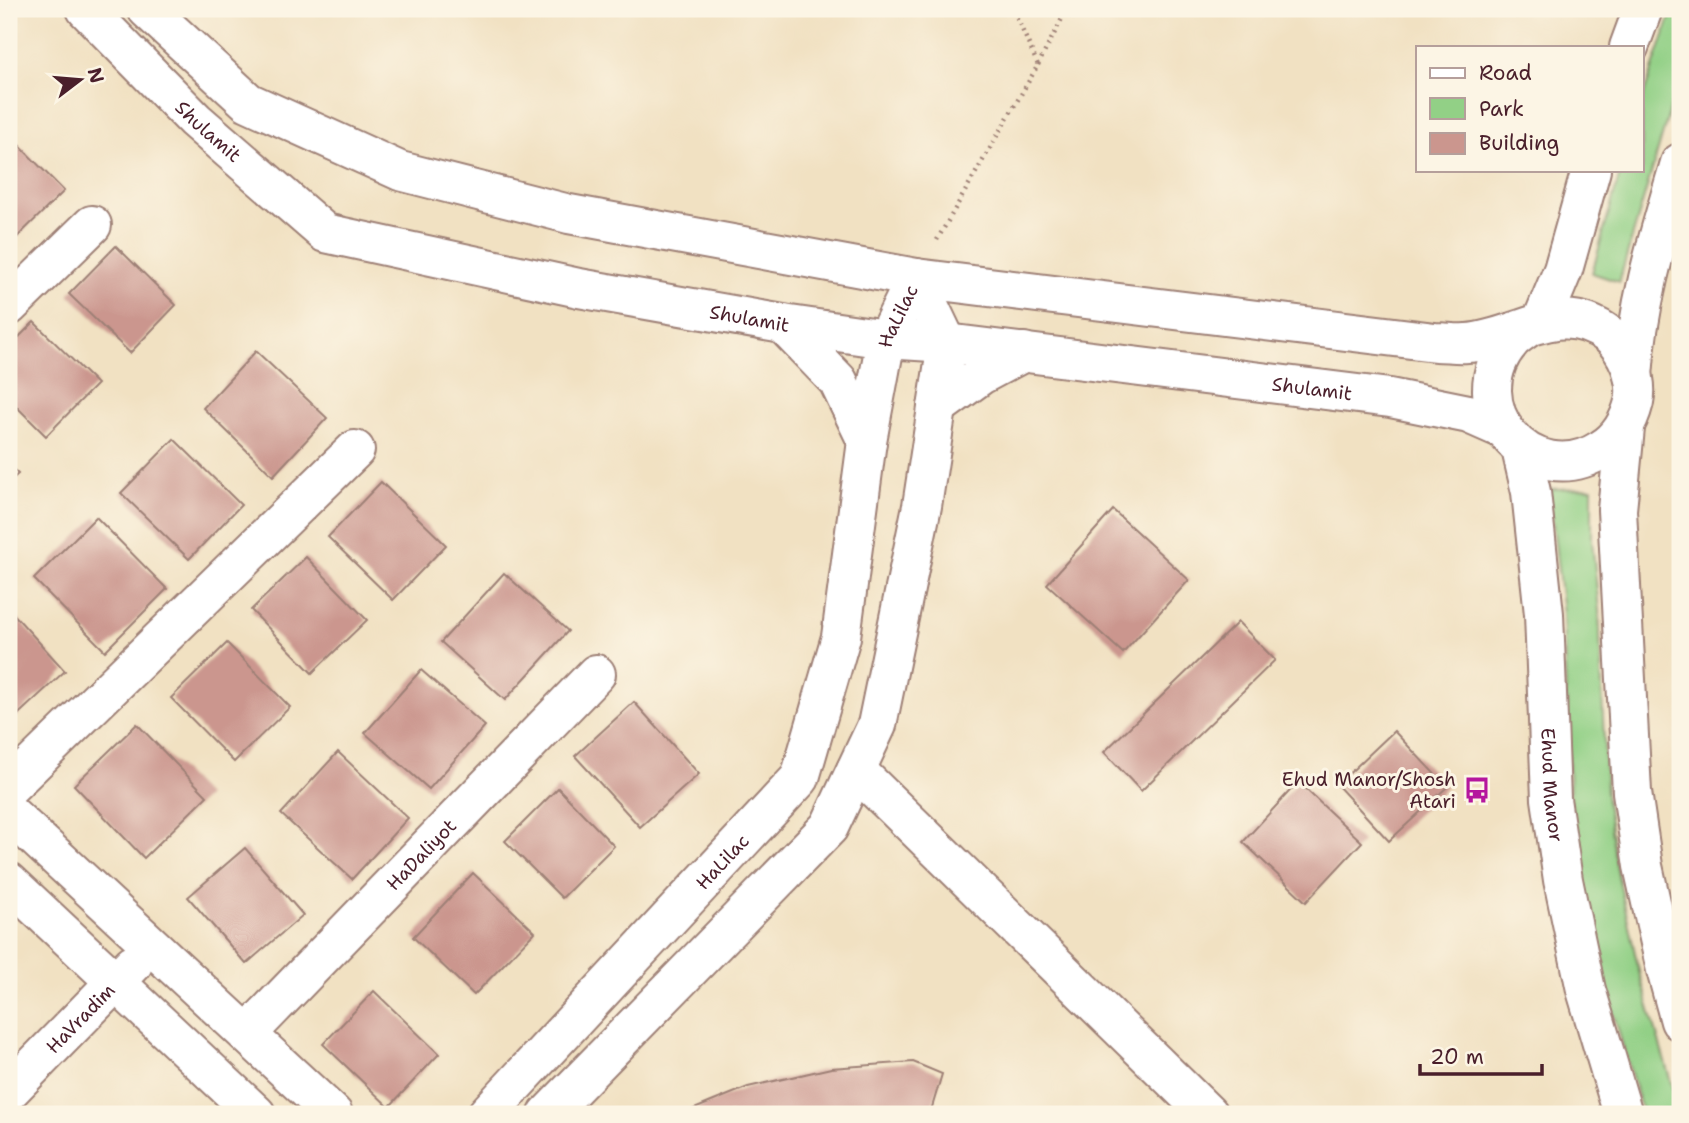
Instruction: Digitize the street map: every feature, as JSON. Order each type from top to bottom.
[{"type":"street","name":"Shulamit","points":[[86,9],[195,120],[325,233],[579,288],[783,324],[1390,398],[1469,414],[1512,439]]},
{"type":"street","points":[[147,9],[248,102],[400,171],[569,214],[916,278],[1435,342],[1468,344],[1535,324],[1566,318],[1591,324],[1611,336],[1626,355],[1633,376]]},
{"type":"street","points":[[1629,46],[1643,9]]},
{"type":"street","points":[[1680,163],[1642,297],[1636,334],[1634,400],[1625,428],[1617,510],[1632,792],[1643,866],[1665,970],[1680,1021]]},
{"type":"street","points":[[1590,172],[1563,270],[1535,324],[1511,341],[1495,369],[1493,407],[1512,439],[1537,457],[1566,462],[1590,457],[1612,443],[1625,428]]},
{"type":"street","points":[[9,306],[92,225]]},
{"type":"street","name":"HaLilac","points":[[486,1114],[800,778],[841,637],[867,441],[886,338],[916,278]]},
{"type":"street","name":"HaLilac","points":[[916,278],[947,343]]},
{"type":"street","points":[[783,324],[838,381],[867,441]]},
{"type":"street","points":[[548,1114],[829,827],[877,725],[922,506],[947,343]]},
{"type":"street","points":[[937,407],[981,375],[1024,352]]},
{"type":"street","name":"Ehud Manor","points":[[1512,439],[1531,492],[1544,614],[1551,800],[1563,880],[1586,990],[1623,1114]]},
{"type":"street","points":[[9,788],[355,450]]},
{"type":"street","name":"HaDaliyot","points":[[247,1034],[596,674]]},
{"type":"street","points":[[856,770],[1208,1114]]},
{"type":"street","points":[[9,813],[333,1114]]},
{"type":"street","points":[[9,882],[257,1114]]},
{"type":"street","name":"HaVradim","points":[[9,1091],[152,946]]},
{"type":"path","points":[[1013,9],[1038,65]]},
{"type":"path","points":[[916,278],[1038,65],[1067,9]]},
{"type":"green space","points":[[1673,9],[1680,9],[1680,75],[1619,282],[1592,273],[1620,172],[1644,172],[1644,94]]},
{"type":"green space","points":[[1592,488],[1592,540],[1599,611],[1606,795],[1617,871],[1640,976],[1680,1114],[1643,1114],[1605,985],[1582,877],[1570,798],[1563,613],[1549,489]]},
{"type":"building","points":[[9,135],[64,191],[9,245]]},
{"type":"building","points":[[116,246],[176,305],[130,353],[69,294]]},
{"type":"building","points":[[34,322],[97,384],[46,436],[9,399],[9,347]]},
{"type":"building","points":[[256,351],[327,418],[273,476],[203,408]]},
{"type":"building","points":[[174,439],[241,505],[189,559],[121,493]]},
{"type":"building","points":[[9,465],[18,474],[9,482]]},
{"type":"building","points":[[381,482],[446,545],[393,600],[328,537]]},
{"type":"building","points":[[1113,510],[1189,580],[1123,653],[1047,584]]},
{"type":"building","points":[[96,517],[167,589],[105,651],[34,579]]},
{"type":"building","points":[[306,557],[367,620],[312,673],[251,610]]},
{"type":"building","points":[[504,573],[568,631],[505,700],[441,642]]},
{"type":"building","points":[[9,609],[65,671],[9,723]]},
{"type":"building","points":[[1238,622],[1275,660],[1141,791],[1104,752]]},
{"type":"building","points":[[227,643],[290,707],[234,762],[171,698]]},
{"type":"building","points":[[421,670],[485,726],[429,789],[365,733]]},
{"type":"building","points":[[634,702],[699,774],[640,827],[575,756]]},
{"type":"building","points":[[137,724],[207,796],[144,858],[74,785]]},
{"type":"building","points":[[1394,731],[1447,787],[1389,841],[1337,785]]},
{"type":"building","points":[[338,752],[408,818],[352,879],[281,814]]},
{"type":"building","points":[[1298,782],[1362,842],[1306,902],[1243,842]]},
{"type":"building","points":[[558,788],[614,846],[562,898],[505,841]]},
{"type":"building","points":[[245,848],[303,915],[246,964],[188,897]]},
{"type":"building","points":[[473,873],[535,932],[474,995],[413,937]]},
{"type":"building","points":[[374,991],[439,1054],[389,1107],[323,1044]]},
{"type":"building","points":[[913,1062],[942,1074],[930,1114],[682,1114],[748,1087],[831,1068]]},
{"type":"place","name":"Ehud Manor/Shosh Atari","points":[[1477,790]]}]
